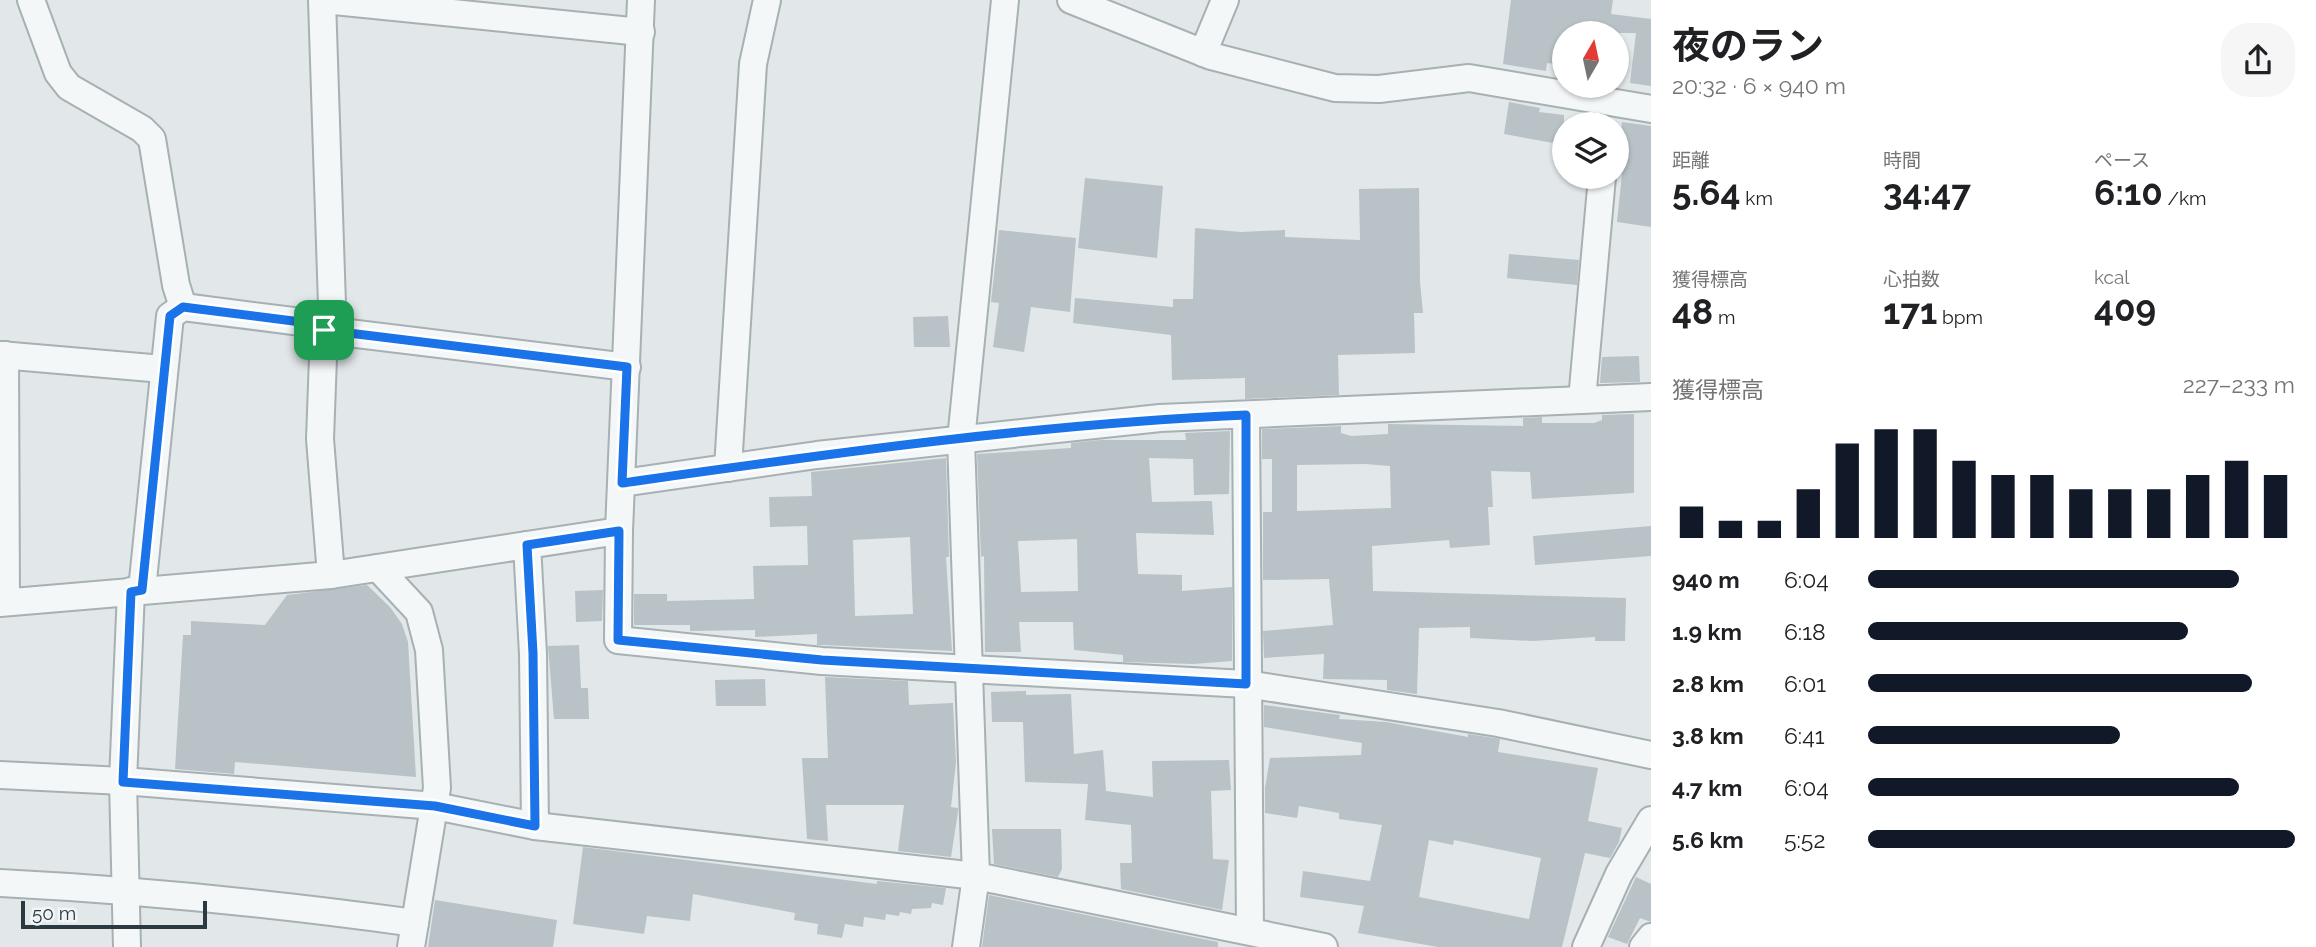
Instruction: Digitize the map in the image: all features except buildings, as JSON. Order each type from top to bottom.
[{"type":"street","points":[[31,0],[58,73],[69,87],[142,129],[152,139],[176,285],[183,307]]},
{"type":"street","points":[[331,575],[320,439],[324,330],[332,305],[323,0],[641,32]]},
{"type":"street","points":[[641,0],[619,531],[618,640],[822,660],[1246,684],[1498,723],[1651,755]]},
{"type":"street","points":[[728,468],[753,64],[767,0]]},
{"type":"street","points":[[966,947],[976,876],[961,440],[1005,0]]},
{"type":"street","points":[[1071,0],[1203,53],[1335,88],[1379,89],[1469,78],[1600,112]]},
{"type":"street","points":[[1203,53],[1225,0]]},
{"type":"street","points":[[1625,112],[1651,109]]},
{"type":"street","points":[[1582,400],[1601,189]]},
{"type":"street","points":[[127,947],[123,782],[136,591],[170,316],[183,307],[309,323],[324,330],[627,367]]},
{"type":"street","points":[[163,369],[3,355],[3,602],[331,575],[619,531]]},
{"type":"street","points":[[622,483],[817,455],[1160,418],[1651,397]]},
{"type":"street","points":[[1246,415],[1250,931]]},
{"type":"street","points":[[527,545],[533,653],[535,826]]},
{"type":"street","points":[[0,883],[125,889],[282,904],[413,935],[437,788],[429,649],[419,612],[378,568]]},
{"type":"street","points":[[0,775],[435,806],[535,826],[976,876],[1324,947]]},
{"type":"street","points":[[1586,947],[1619,874],[1651,820]]},
{"type":"street","points":[[1643,947],[1651,937]]},
{"type":"route","points":[[183,307],[309,323],[324,330],[627,367],[622,483],[817,455],[1160,418],[1246,415],[1246,684],[822,660],[618,640],[619,531],[527,545],[533,653],[535,826],[435,806],[123,782],[131,592],[142,590],[170,316],[183,307]]}]
